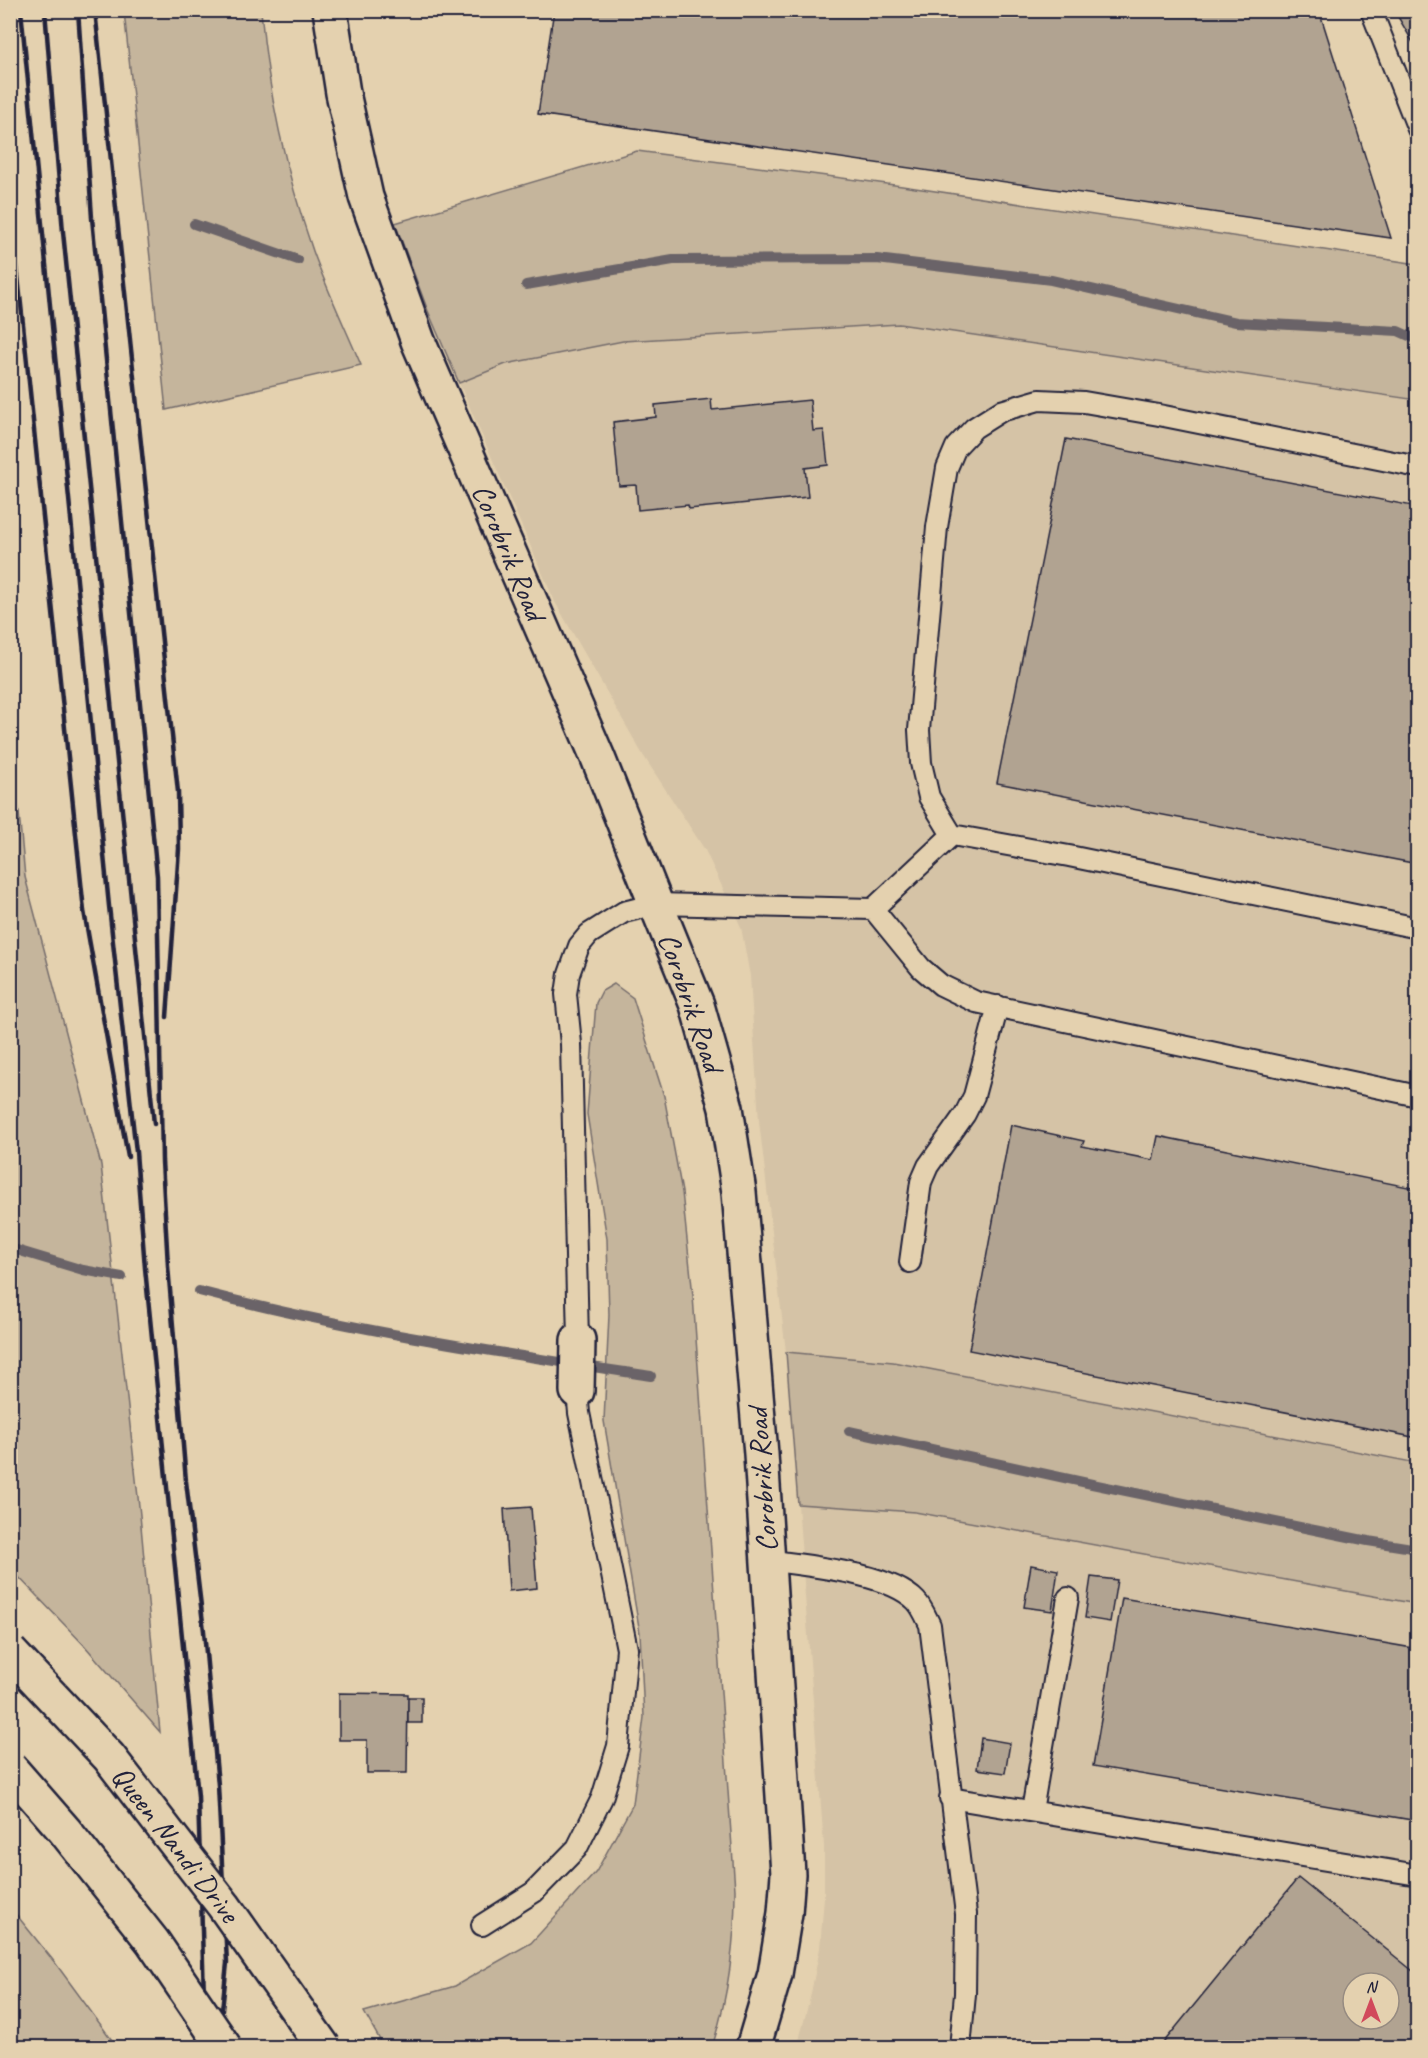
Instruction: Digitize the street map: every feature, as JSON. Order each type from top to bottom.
[{"type":"street","name":"Corobrik Road","points":[[330,10],[343,93],[366,197],[418,341],[598,758],[697,1005],[726,1108],[739,1192],[788,1874],[785,1913],[775,1974],[753,2048]]},
{"type":"street","points":[[577,1391],[578,1340]]},
{"type":"street","name":"Queen Nandi Drive","points":[[10,1652],[109,1757],[224,1906],[324,2048]]},
{"type":"street","points":[[10,1768],[65,1831],[153,1942],[225,2048]]},
{"type":"lane","points":[[1371,10],[1418,129]]},
{"type":"lane","points":[[1418,467],[1159,414],[1084,402],[1039,400],[1001,411],[974,428],[956,447],[947,468],[937,527],[919,730],[921,763],[929,797],[952,835],[1069,856],[1418,928]]},
{"type":"lane","points":[[578,1340],[571,1044],[566,994],[569,975],[579,945],[589,934],[624,912],[656,904],[873,909],[952,835]]},
{"type":"lane","points":[[873,909],[921,968],[941,985],[976,1002],[1418,1096]]},
{"type":"lane","points":[[910,1262],[921,1182],[928,1166],[965,1114],[974,1096],[998,1006]]},
{"type":"lane","points":[[482,1925],[534,1892],[577,1848],[602,1798],[618,1746],[627,1649],[579,1413],[577,1391]]},
{"type":"lane","points":[[767,1560],[862,1575],[892,1585],[916,1601],[930,1625],[966,1914],[965,1994],[960,2048]]},
{"type":"lane","points":[[1032,1811],[1068,1598]]},
{"type":"lane","points":[[950,1798],[1418,1875]]},
{"type":"shaded area","points":[[124,11],[261,11],[273,102],[294,192],[318,266],[361,365],[166,410]]},
{"type":"shaded area","points":[[637,151],[902,186],[1417,264],[1417,400],[899,324],[623,341],[506,364],[459,383],[428,311],[395,223]]},
{"type":"shaded area","points":[[899,324],[1417,400],[1417,1463],[893,1362],[786,1352],[759,1121],[750,976],[741,927],[705,850],[643,755],[555,602],[459,383],[506,364],[623,341]]},
{"type":"shaded area","points":[[11,727],[25,877],[101,1165],[140,1515],[160,1732],[84,1645],[11,1569]]},
{"type":"shaded area","points":[[614,984],[633,998],[664,1096],[682,1192],[693,1296],[735,1890],[732,1950],[723,2008],[712,2047],[384,2047],[364,2012],[455,1986],[531,1943],[596,1872],[633,1804],[644,1717],[640,1633],[604,1421],[609,1315],[607,1239],[587,1114],[596,1003],[602,991]]},
{"type":"shaded area","points":[[786,1352],[893,1362],[1417,1463],[1417,1604],[915,1512],[798,1504]]},
{"type":"shaded area","points":[[798,1504],[915,1512],[1417,1604],[1417,2047],[797,2048],[820,1948],[824,1897],[824,1846]]},
{"type":"shaded area","points":[[11,1908],[56,1964],[117,2047],[11,2047]]},
{"type":"building","points":[[554,10],[1319,10],[1391,238],[538,114]]},
{"type":"building","points":[[1394,10],[1418,10],[1418,51]]},
{"type":"building","points":[[711,399],[712,410],[810,400],[813,431],[824,430],[828,465],[805,468],[808,497],[689,509],[688,505],[638,510],[636,485],[619,486],[613,422],[656,417],[655,405]]},
{"type":"building","points":[[1066,439],[1418,507],[1418,864],[997,783]]},
{"type":"building","points":[[1011,1125],[1084,1141],[1082,1146],[1153,1160],[1158,1136],[1418,1189],[1418,1438],[969,1350]]},
{"type":"building","points":[[531,1507],[537,1588],[509,1591],[504,1509]]},
{"type":"building","points":[[1031,1565],[1058,1570],[1052,1611],[1024,1607]]},
{"type":"building","points":[[1091,1577],[1117,1580],[1110,1622],[1085,1618]]},
{"type":"building","points":[[1122,1598],[1418,1649],[1418,1821],[1093,1766]]},
{"type":"building","points":[[339,1693],[408,1694],[407,1773],[367,1773],[367,1740],[339,1740]]},
{"type":"building","points":[[408,1697],[422,1697],[422,1723],[408,1723]]},
{"type":"building","points":[[981,1738],[1010,1743],[1005,1773],[977,1769]]},
{"type":"building","points":[[1298,1878],[1418,1975],[1418,2048],[1159,2048]]},
{"type":"waterway","points":[[194,224],[298,260]]},
{"type":"waterway","points":[[526,285],[673,260],[877,259],[1051,280],[1236,322],[1398,331],[1418,340]]},
{"type":"waterway","points":[[10,1248],[83,1270],[122,1277]]},
{"type":"waterway","points":[[199,1291],[367,1329],[651,1376]]},
{"type":"waterway","points":[[849,1431],[1092,1484],[1368,1541],[1418,1549]]},
{"type":"railway","points":[[21,10],[109,906],[136,1152],[145,1268],[198,1796],[204,1997],[197,2048]]},
{"type":"railway","points":[[45,10],[63,232],[154,1124]]},
{"type":"railway","points":[[78,10],[92,218],[157,876],[162,1161],[168,1266],[186,1481],[204,1631],[218,1785],[227,1963],[218,2048]]},
{"type":"railway","points":[[95,10],[178,792],[179,849],[167,1017]]},
{"type":"railway","points":[[10,199],[84,911],[128,1157]]}]
